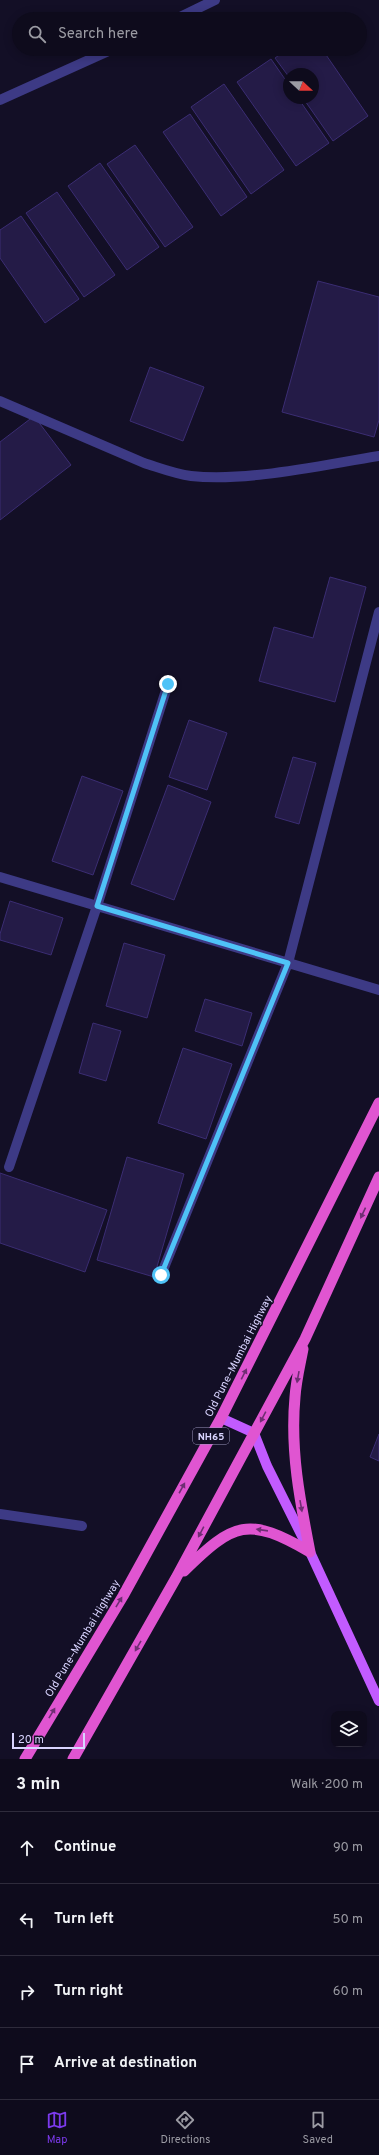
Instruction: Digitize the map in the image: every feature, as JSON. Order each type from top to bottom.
[{"type":"highway","name":"Old Pune–Mumbai Highway","points":[[25,1759],[123,1596],[221,1418],[379,1103]]},
{"type":"highway","points":[[73,1759],[176,1578],[305,1339],[379,1177]]},
{"type":"highway","points":[[305,1339],[295,1397],[294,1438],[297,1482],[310,1552]]},
{"type":"highway","points":[[176,1578],[208,1548],[224,1536],[246,1528],[274,1533],[310,1552]]},
{"type":"main road","points":[[221,1418],[254,1433],[267,1466],[310,1552],[379,1701]]},
{"type":"lane","points":[[190,12],[215,0]]},
{"type":"lane","points":[[0,100],[97,56]]},
{"type":"lane","points":[[0,401],[144,463],[167,471],[193,476],[245,476],[379,456]]},
{"type":"lane","points":[[161,1275],[288,963],[379,612]]},
{"type":"lane","points":[[9,1167],[97,906],[168,684]]},
{"type":"lane","points":[[0,877],[379,990]]},
{"type":"lane","points":[[0,1514],[82,1526]]},
{"type":"building","points":[[278,56],[327,56],[368,116],[333,141],[307,104],[319,104],[319,68],[283,69],[275,58]]},
{"type":"building","points":[[271,59],[283,76],[283,104],[302,104],[329,143],[296,166],[237,82]]},
{"type":"building","points":[[224,84],[284,170],[251,194],[191,107]]},
{"type":"building","points":[[190,114],[247,197],[221,216],[163,132]]},
{"type":"building","points":[[135,145],[193,227],[165,247],[107,164]]},
{"type":"building","points":[[100,163],[159,247],[127,270],[68,186]]},
{"type":"building","points":[[57,192],[115,275],[84,297],[26,213]]},
{"type":"building","points":[[21,216],[79,299],[45,323],[0,258],[0,230]]},
{"type":"building","points":[[318,281],[379,297],[379,420],[374,437],[282,412]]},
{"type":"building","points":[[150,367],[204,387],[183,441],[130,421]]},
{"type":"building","points":[[34,416],[71,465],[0,520],[0,442]]},
{"type":"building","points":[[330,577],[366,587],[335,702],[259,681],[274,627],[313,638]]},
{"type":"building","points":[[189,720],[227,733],[207,790],[169,777]]},
{"type":"building","points":[[293,757],[316,763],[299,824],[275,817]]},
{"type":"building","points":[[82,776],[123,791],[93,875],[52,861]]},
{"type":"building","points":[[168,785],[211,802],[174,900],[131,884]]},
{"type":"building","points":[[10,901],[63,918],[51,955],[0,940],[0,934]]},
{"type":"building","points":[[124,943],[165,955],[147,1018],[106,1006]]},
{"type":"building","points":[[205,999],[252,1013],[242,1046],[195,1031]]},
{"type":"building","points":[[93,1023],[121,1031],[106,1081],[79,1073]]},
{"type":"building","points":[[183,1048],[232,1064],[206,1139],[158,1123]]},
{"type":"building","points":[[127,1157],[184,1174],[154,1277],[97,1260]]},
{"type":"building","points":[[0,1173],[107,1210],[85,1272],[0,1243]]},
{"type":"building","points":[[379,1434],[379,1461],[370,1457]]},
{"type":"route","points":[[161,1275],[288,963],[97,906],[168,684]]}]
